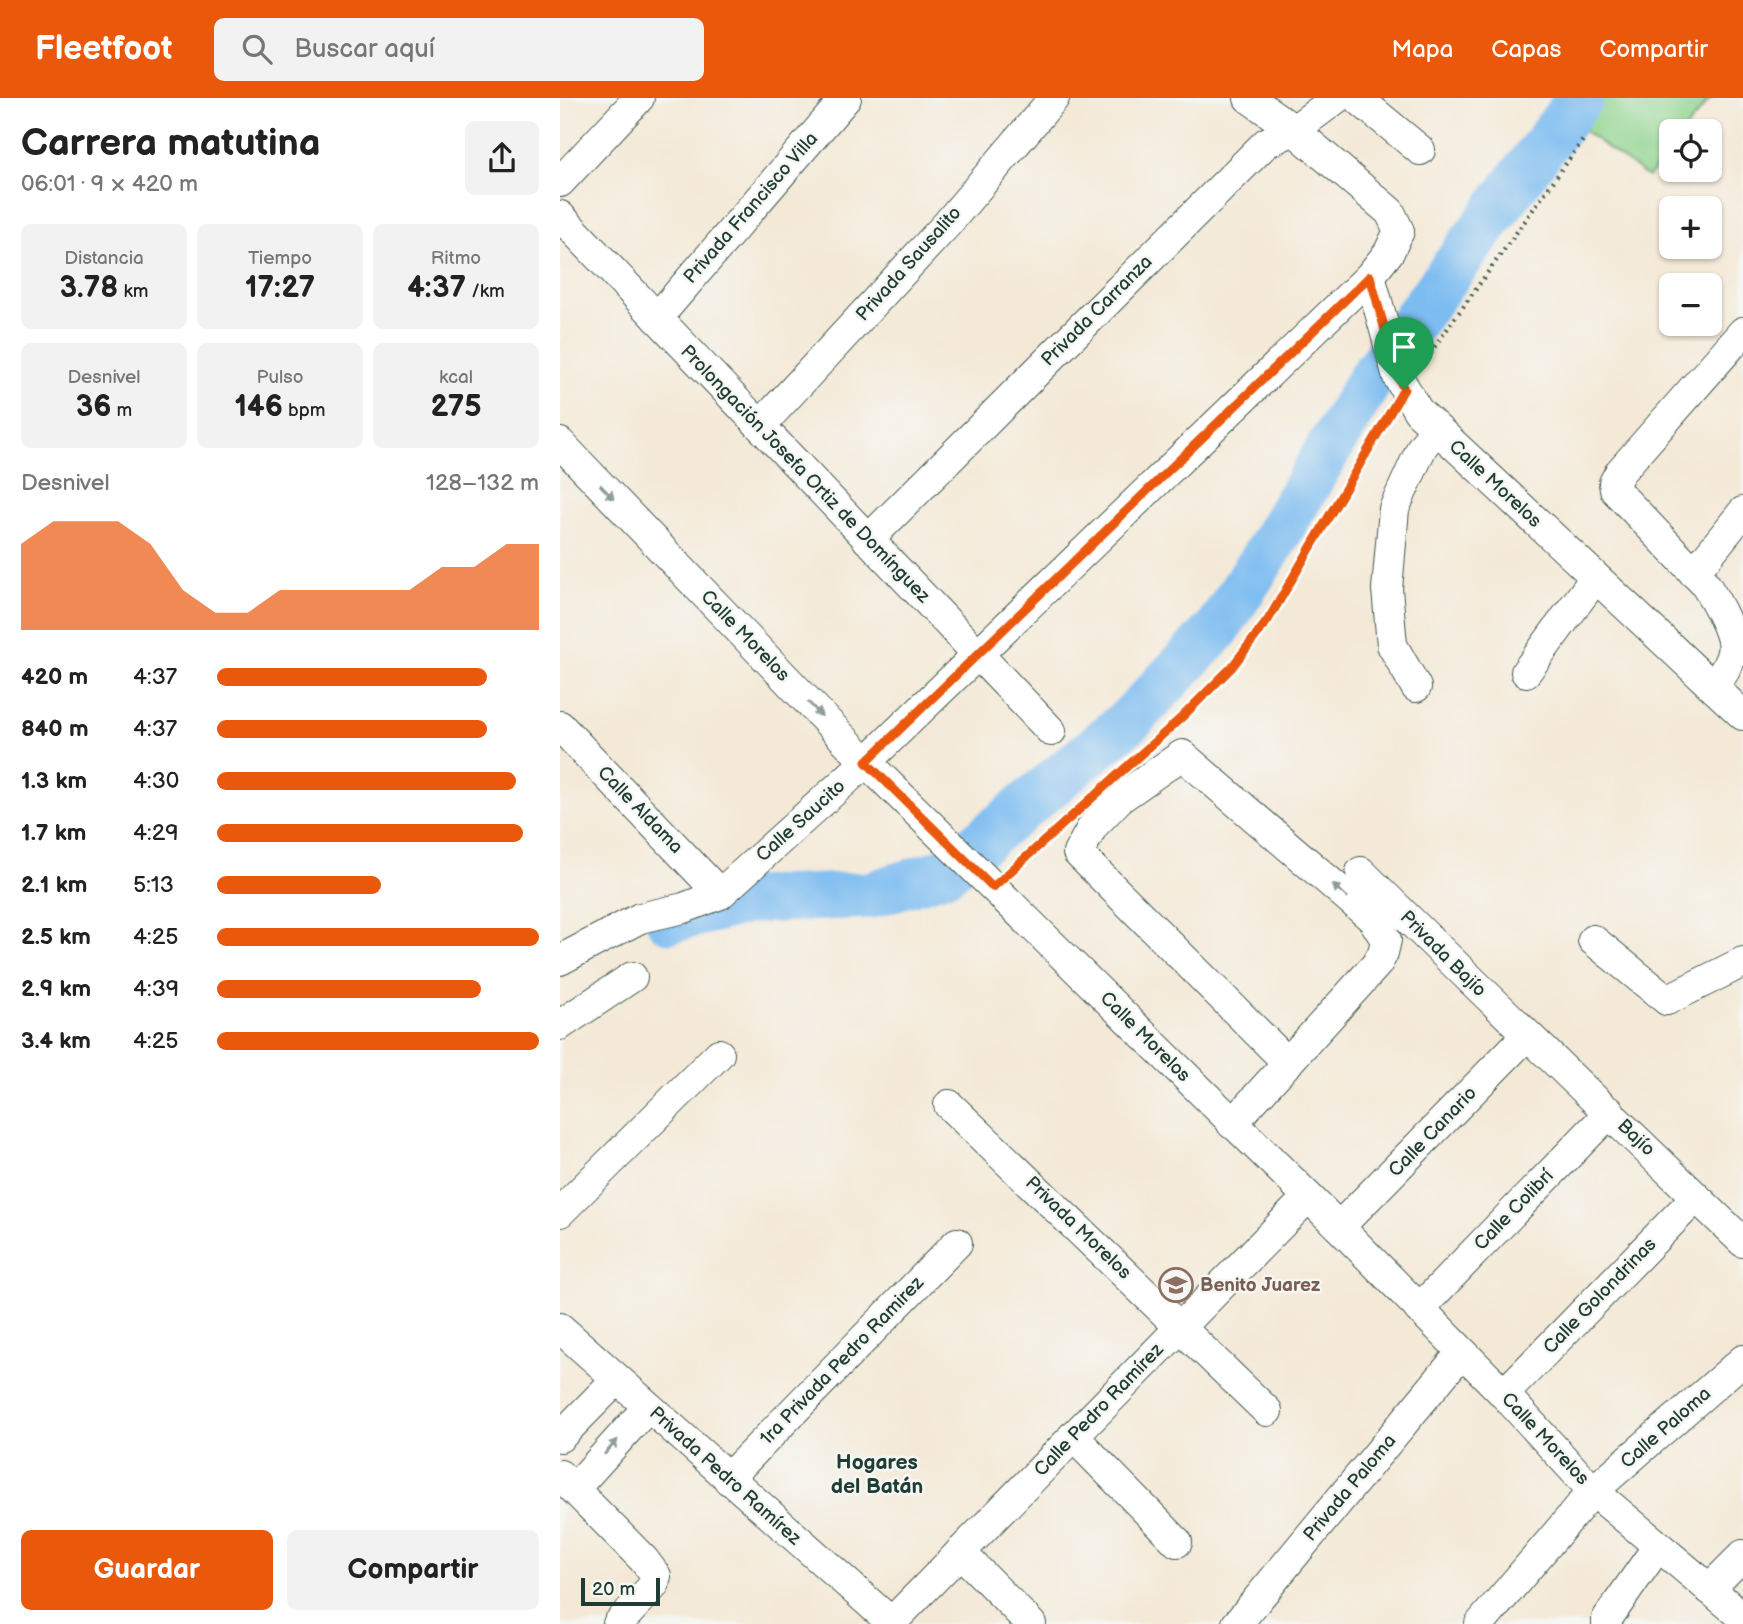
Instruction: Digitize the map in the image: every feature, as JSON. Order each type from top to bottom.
[{"type":"street","points":[[560,182],[639,98]]},
{"type":"street","name":"Privada Francisco Villa","points":[[657,318],[846,98]]},
{"type":"street","name":"Privada Sausalito","points":[[760,426],[947,224],[1054,98]]},
{"type":"street","points":[[1249,98],[1294,131],[1390,212],[1399,230],[1389,252],[1370,276]]},
{"type":"street","name":"Privada Carranza","points":[[868,540],[1266,143],[1294,131],[1337,98]]},
{"type":"street","points":[[1357,98],[1420,150]]},
{"type":"street","name":"Prolongación Josefa Ortiz de Domínguez","points":[[560,216],[1051,731]]},
{"type":"street","name":"Calle Morelos","points":[[1370,276],[1401,383],[1418,411],[1743,715]]},
{"type":"street","name":"Calle Saucito","points":[[560,960],[640,918],[684,908],[720,894],[866,762],[1370,276]]},
{"type":"street","points":[[1714,688],[1732,656],[1732,638],[1712,595],[1615,490],[1614,483],[1620,472],[1743,332]]},
{"type":"street","points":[[1416,688],[1392,646],[1387,590],[1394,509],[1422,447],[1436,429]]},
{"type":"street","name":"Calle Morelos","points":[[560,443],[866,762],[1339,1227],[1504,1394],[1593,1491],[1743,1617]]},
{"type":"street","points":[[1694,573],[1743,512]]},
{"type":"street","points":[[1526,672],[1594,578]]},
{"type":"street","name":"Calle Aldama","points":[[560,726],[720,894]]},
{"type":"street","points":[[1232,1124],[1288,1063],[1377,964],[1386,940],[1373,919],[1172,745],[1093,826],[1078,853],[1288,1063]]},
{"type":"street","name":"Privada Bajío","points":[[1361,872],[1526,1036]]},
{"type":"street","points":[[1593,940],[1667,1000],[1743,962]]},
{"type":"street","points":[[560,1025],[632,977]]},
{"type":"street","name":"Bajío","points":[[1526,1036],[1743,1242]]},
{"type":"street","name":"Calle Canario","points":[[1339,1227],[1526,1036]]},
{"type":"street","points":[[560,1212],[719,1054]]},
{"type":"street","name":"Privada Morelos","points":[[949,1105],[1267,1411]]},
{"type":"street","name":"Calle Colibrí","points":[[1419,1308],[1609,1112]]},
{"type":"street","name":"Calle Pedro Ramírez","points":[[891,1623],[1307,1197]]},
{"type":"street","name":"Calle Golondrinas","points":[[1504,1394],[1696,1197]]},
{"type":"street","name":"1ra Privada Pedro Ramirez","points":[[729,1480],[957,1243]]},
{"type":"street","name":"Privada Pedro Ramírez","points":[[560,1328],[891,1623]]},
{"type":"street","name":"Privada Paloma","points":[[1237,1624],[1462,1352]]},
{"type":"street","name":"Calle Paloma","points":[[1480,1624],[1593,1491],[1743,1360]]},
{"type":"street","points":[[560,1437],[617,1379]]},
{"type":"street","points":[[618,1624],[653,1586],[656,1576],[644,1560],[567,1481],[648,1407]]},
{"type":"street","points":[[1073,1436],[1177,1542]]},
{"type":"street","points":[[1606,1624],[1658,1546]]},
{"type":"street","points":[[960,1552],[1031,1624]]},
{"type":"street","points":[[1709,1588],[1743,1555]]},
{"type":"path","points":[[1172,745],[1268,620],[1401,383],[1583,140]]},
{"type":"path","points":[[988,882],[1063,825]]},
{"type":"green space","points":[[1601,98],[1711,98],[1694,119],[1659,119],[1659,163],[1648,177],[1580,128]]},
{"type":"waterway","points":[[669,920],[752,900],[870,895],[946,871],[1131,719],[1217,629],[1267,552],[1371,378],[1580,98]]},
{"type":"place","name":"Benito Juarez","points":[[1176,1285]]},
{"type":"district","name":"Hogares del Batán","points":[[877,1474]]},
{"type":"route","points":[[1370,276],[1398,377],[1404,389],[1268,620],[1232,667],[1181,718],[993,887],[866,762],[1370,276]]}]
